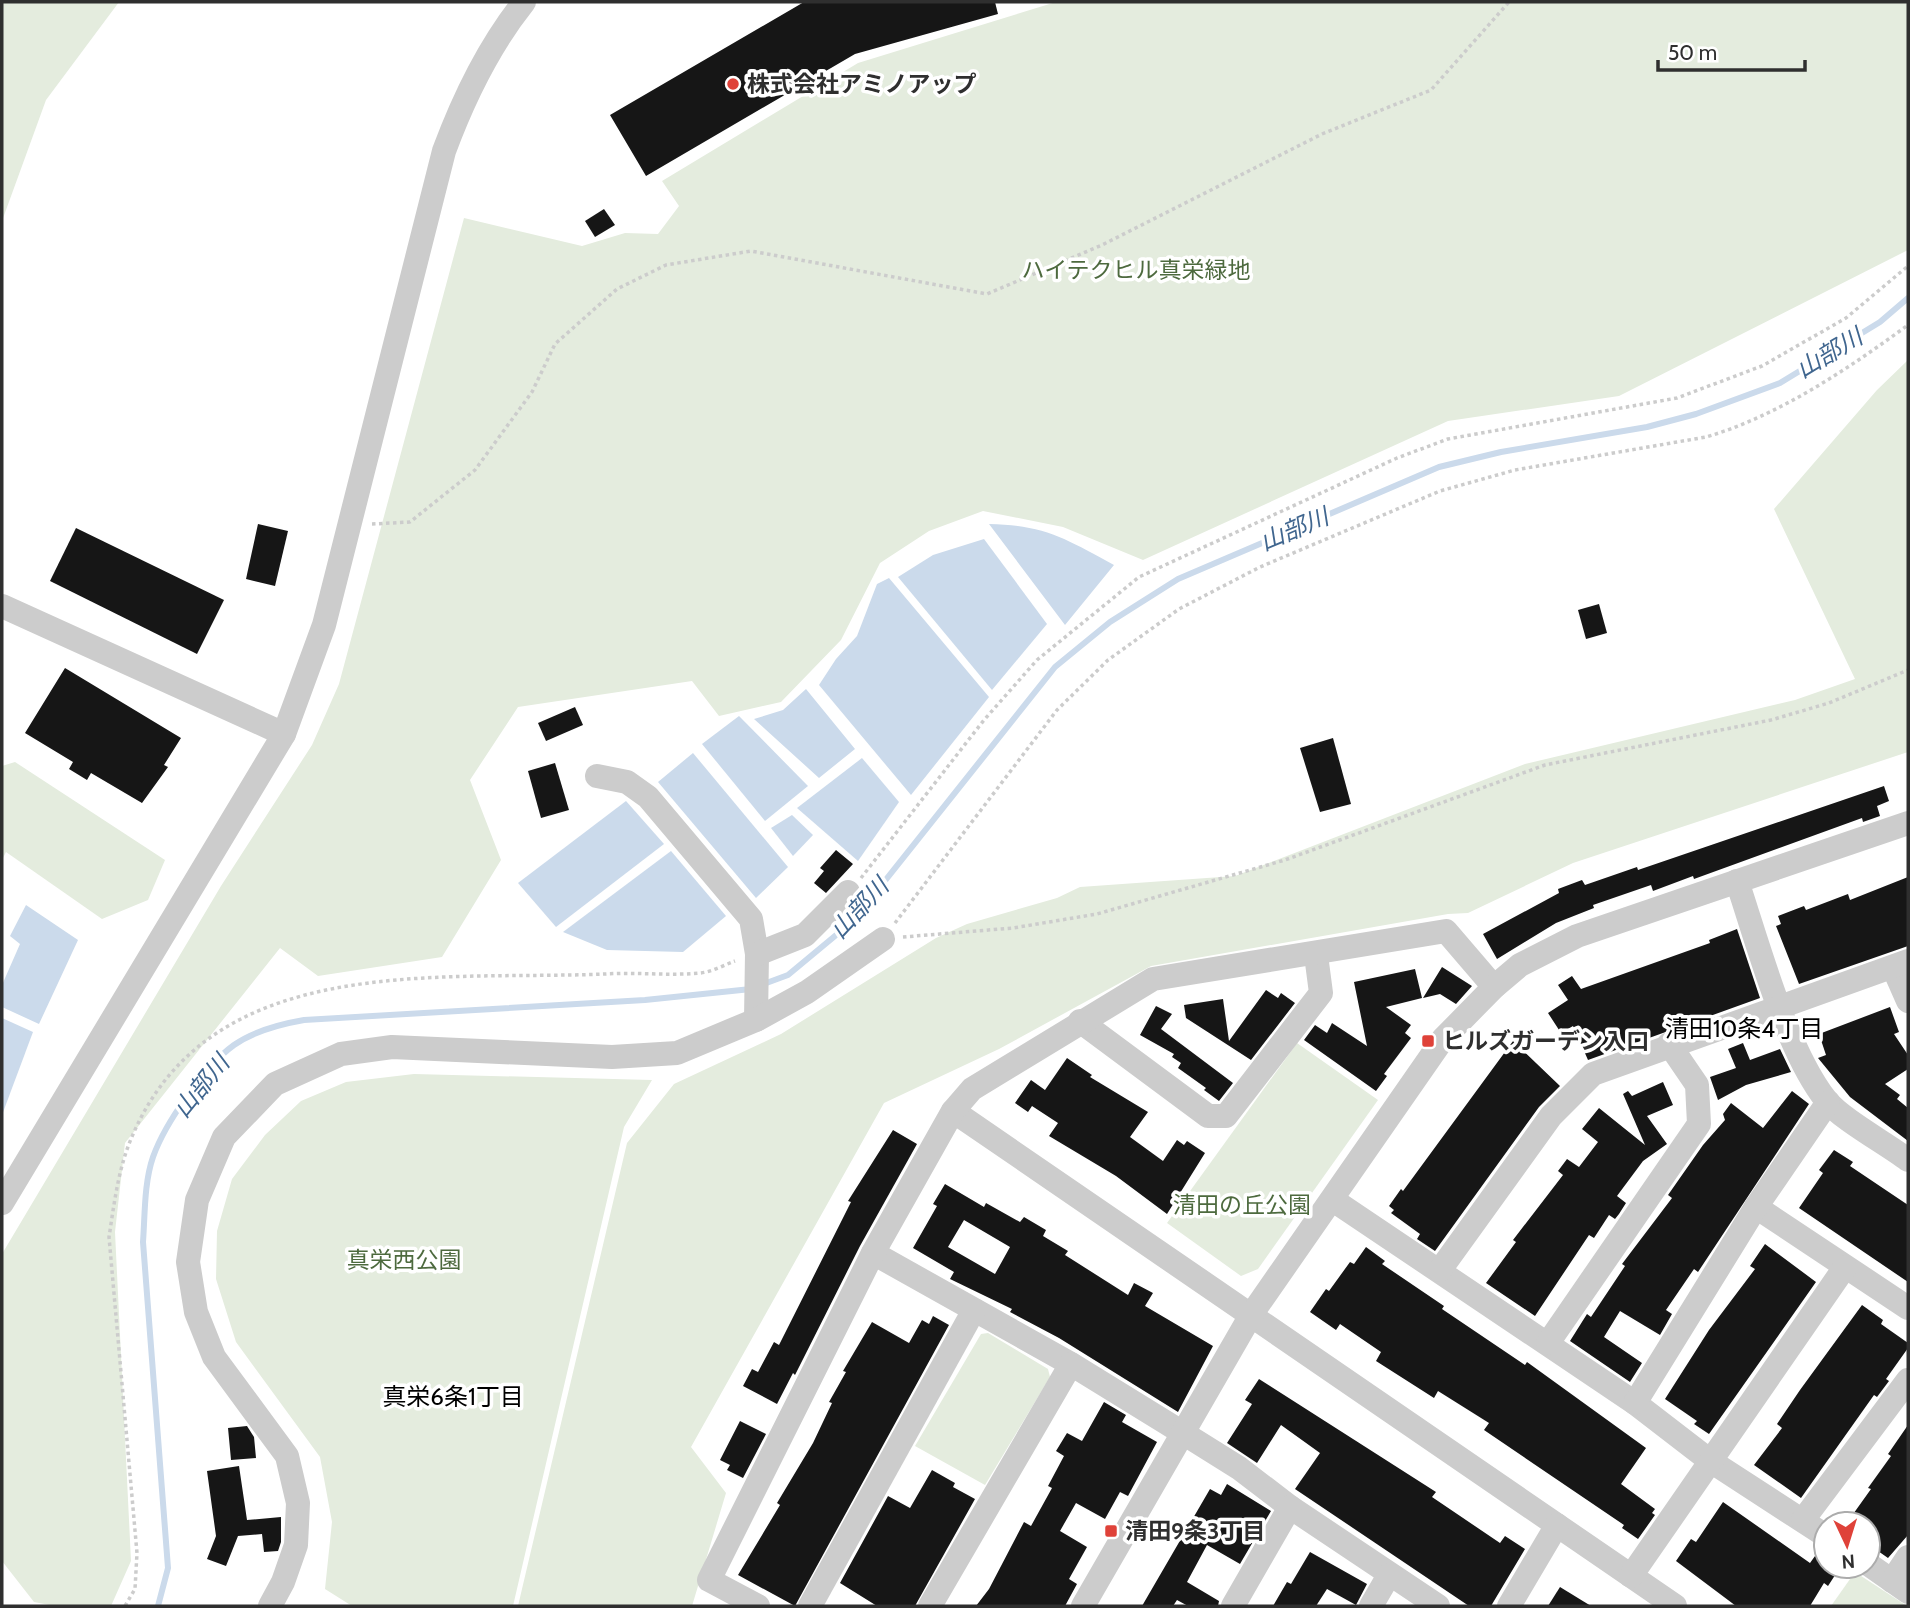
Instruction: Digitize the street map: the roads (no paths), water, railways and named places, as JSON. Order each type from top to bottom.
[{"type":"street","points":[[2,1203],[284,734],[324,625],[444,151],[467,92],[504,26],[524,2]]},
{"type":"street","points":[[2,606],[284,734]]},
{"type":"street","points":[[597,776],[627,782],[648,797],[751,919],[757,958],[755,1013]]},
{"type":"street","points":[[1083,1606],[1251,1315],[1443,1039],[1494,987],[1520,965],[1577,936],[1908,823]]},
{"type":"street","points":[[1737,881],[1780,1006],[1810,1077],[1828,1102],[1908,1160]]},
{"type":"street","points":[[757,958],[805,935],[848,892]]},
{"type":"street","points":[[758,1606],[709,1580],[873,1253],[953,1111],[972,1089],[1153,979],[1317,955],[1446,931],[1494,987]]},
{"type":"street","points":[[270,1606],[283,1582],[296,1545],[298,1503],[293,1480],[287,1456],[215,1357],[196,1312],[188,1262],[197,1200],[224,1137],[275,1084],[341,1054],[392,1047],[612,1057],[677,1053],[755,1013],[807,992],[883,939]]},
{"type":"street","points":[[1080,1021],[1208,1116],[1226,1116],[1321,993],[1317,955]]},
{"type":"street","points":[[1440,1270],[1551,1116],[1593,1074],[1669,1044],[1901,964],[1908,1001]]},
{"type":"street","points":[[1548,1343],[1699,1124],[1697,1085],[1669,1044]]},
{"type":"street","points":[[1635,1403],[1756,1207],[1828,1102]]},
{"type":"street","points":[[953,1111],[1675,1606]]},
{"type":"street","points":[[1333,1200],[1635,1403],[1709,1460],[1812,1526]]},
{"type":"street","points":[[1756,1207],[1908,1308]]},
{"type":"street","points":[[873,1253],[1071,1364],[1183,1433],[1239,1468],[1290,1507],[1438,1606]]},
{"type":"street","points":[[1631,1576],[1845,1267]]},
{"type":"street","points":[[810,1606],[974,1310]]},
{"type":"street","points":[[930,1606],[1071,1364]]},
{"type":"street","points":[[1803,1520],[1908,1380]]},
{"type":"street","points":[[1233,1606],[1290,1507]]},
{"type":"street","points":[[1509,1606],[1557,1525]]},
{"type":"street","points":[[1882,1574],[1900,1586],[1908,1557]]},
{"type":"street","points":[[1371,1606],[1389,1575]]},
{"type":"water","points":[[989,524],[1025,527],[1054,535],[1114,565],[1065,625]]},
{"type":"water","points":[[984,539],[1047,624],[992,690],[898,577],[933,555]]},
{"type":"water","points":[[889,578],[989,697],[911,795],[819,685],[836,659],[857,636],[877,584]]},
{"type":"water","points":[[806,689],[855,749],[819,778],[754,719],[783,710]]},
{"type":"water","points":[[739,716],[808,786],[765,821],[702,744]]},
{"type":"water","points":[[693,753],[788,867],[756,898],[658,782]]},
{"type":"water","points":[[862,758],[899,802],[858,861],[797,808]]},
{"type":"water","points":[[626,801],[664,844],[556,927],[518,883]]},
{"type":"water","points":[[792,815],[813,835],[793,856],[771,828]]},
{"type":"water","points":[[671,851],[726,916],[683,952],[607,950],[563,932]]},
{"type":"water","points":[[26,905],[78,940],[39,1024],[2,1007],[2,985],[20,944],[10,936]]},
{"type":"water","points":[[2,1018],[33,1032],[2,1115]]},
{"type":"waterway","name":"山部川","points":[[761,985],[788,975],[853,921],[1055,667],[1110,622],[1178,579],[1439,467],[1501,452],[1647,427],[1696,414],[1780,383],[1880,322],[1908,298]]},
{"type":"waterway","name":"山部川","points":[[158,1606],[168,1568],[143,1242],[146,1188],[153,1157],[167,1128],[187,1096],[223,1054],[259,1032],[304,1020],[645,1000],[751,989]]},
{"type":"place","name":"株式会社アミノアップ","points":[[733,84]]},
{"type":"place","name":"ヒルズガーデン入口","points":[[1428,1041]]},
{"type":"place","name":"清田9条3丁目","points":[[1111,1531]]},
{"type":"district","name":"清田10条4丁目","points":[[1744,1028]]},
{"type":"district","name":"真栄6条1丁目","points":[[453,1396]]},
{"type":"park label","name":"ハイテクヒル真栄緑地","points":[[1136,270]]},
{"type":"park label","name":"清田の丘公園","points":[[1242,1205]]},
{"type":"park label","name":"真栄西公園","points":[[404,1260]]}]
